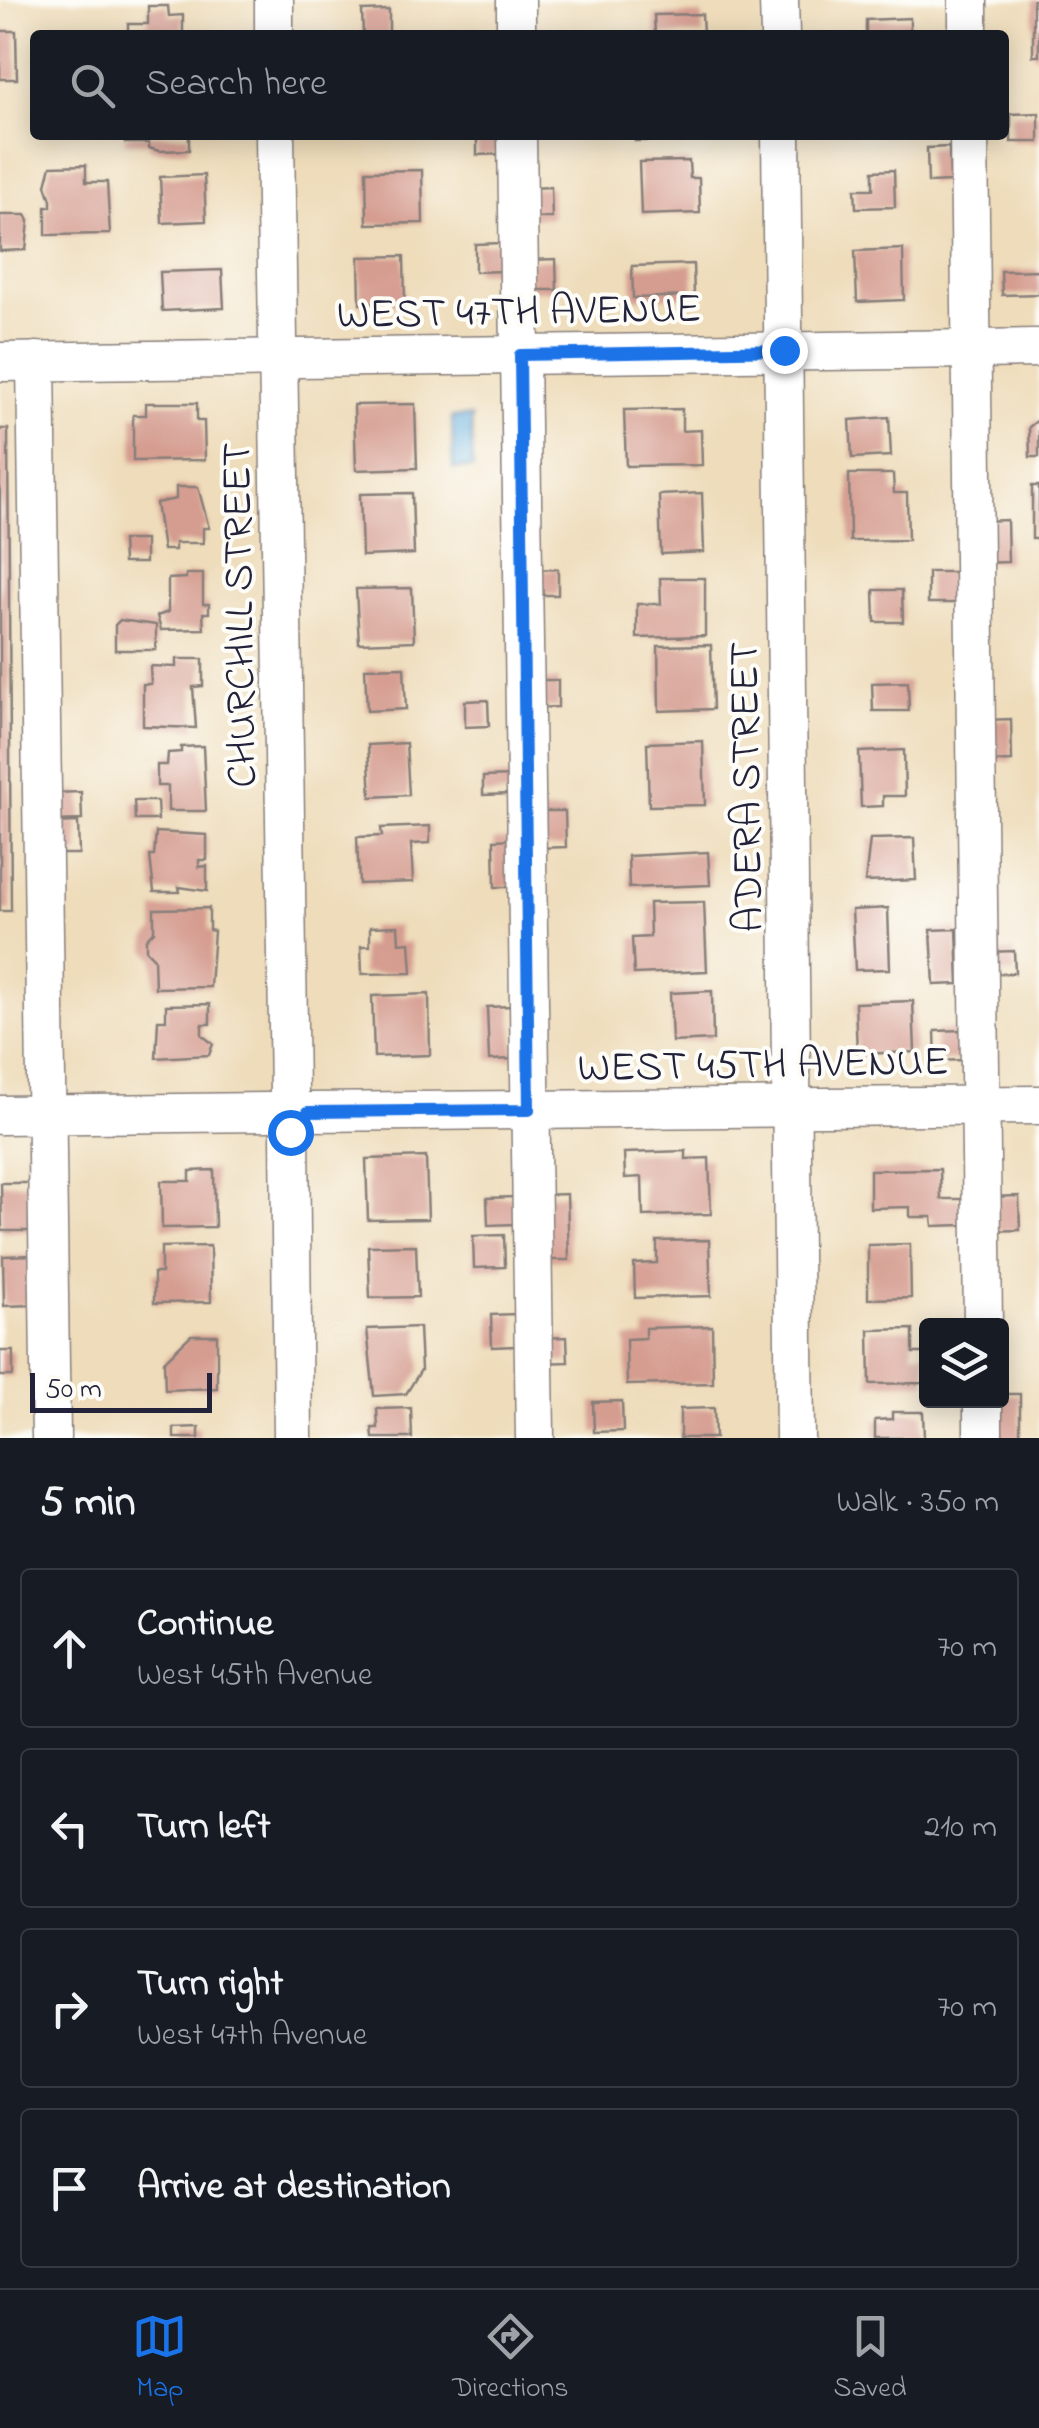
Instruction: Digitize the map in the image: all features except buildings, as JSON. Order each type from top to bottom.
[{"type":"street","points":[[274,0],[274,30]]},
{"type":"street","points":[[516,0],[516,30]]},
{"type":"street","points":[[779,0],[780,30]]},
{"type":"street","points":[[968,0],[968,30]]},
{"type":"street","name":"CHURCHILL STREET","points":[[276,140],[293,1438]]},
{"type":"street","points":[[517,140],[535,1438]]},
{"type":"street","name":"ADERA STREET","points":[[781,140],[796,1438]]},
{"type":"street","points":[[969,140],[983,1318]]},
{"type":"street","name":"WEST 47TH AVENUE","points":[[18,361],[1039,348]]},
{"type":"street","points":[[18,361],[47,1114],[51,1438]]},
{"type":"street","name":"WEST 45TH AVENUE","points":[[0,1114],[1039,1105]]},
{"type":"street","points":[[983,1408],[983,1438]]},
{"type":"water","points":[[452,417],[471,417],[473,468],[453,469]]},
{"type":"route","points":[[290,1132],[305,1124],[308,1112],[529,1110],[520,355],[784,350]]}]
